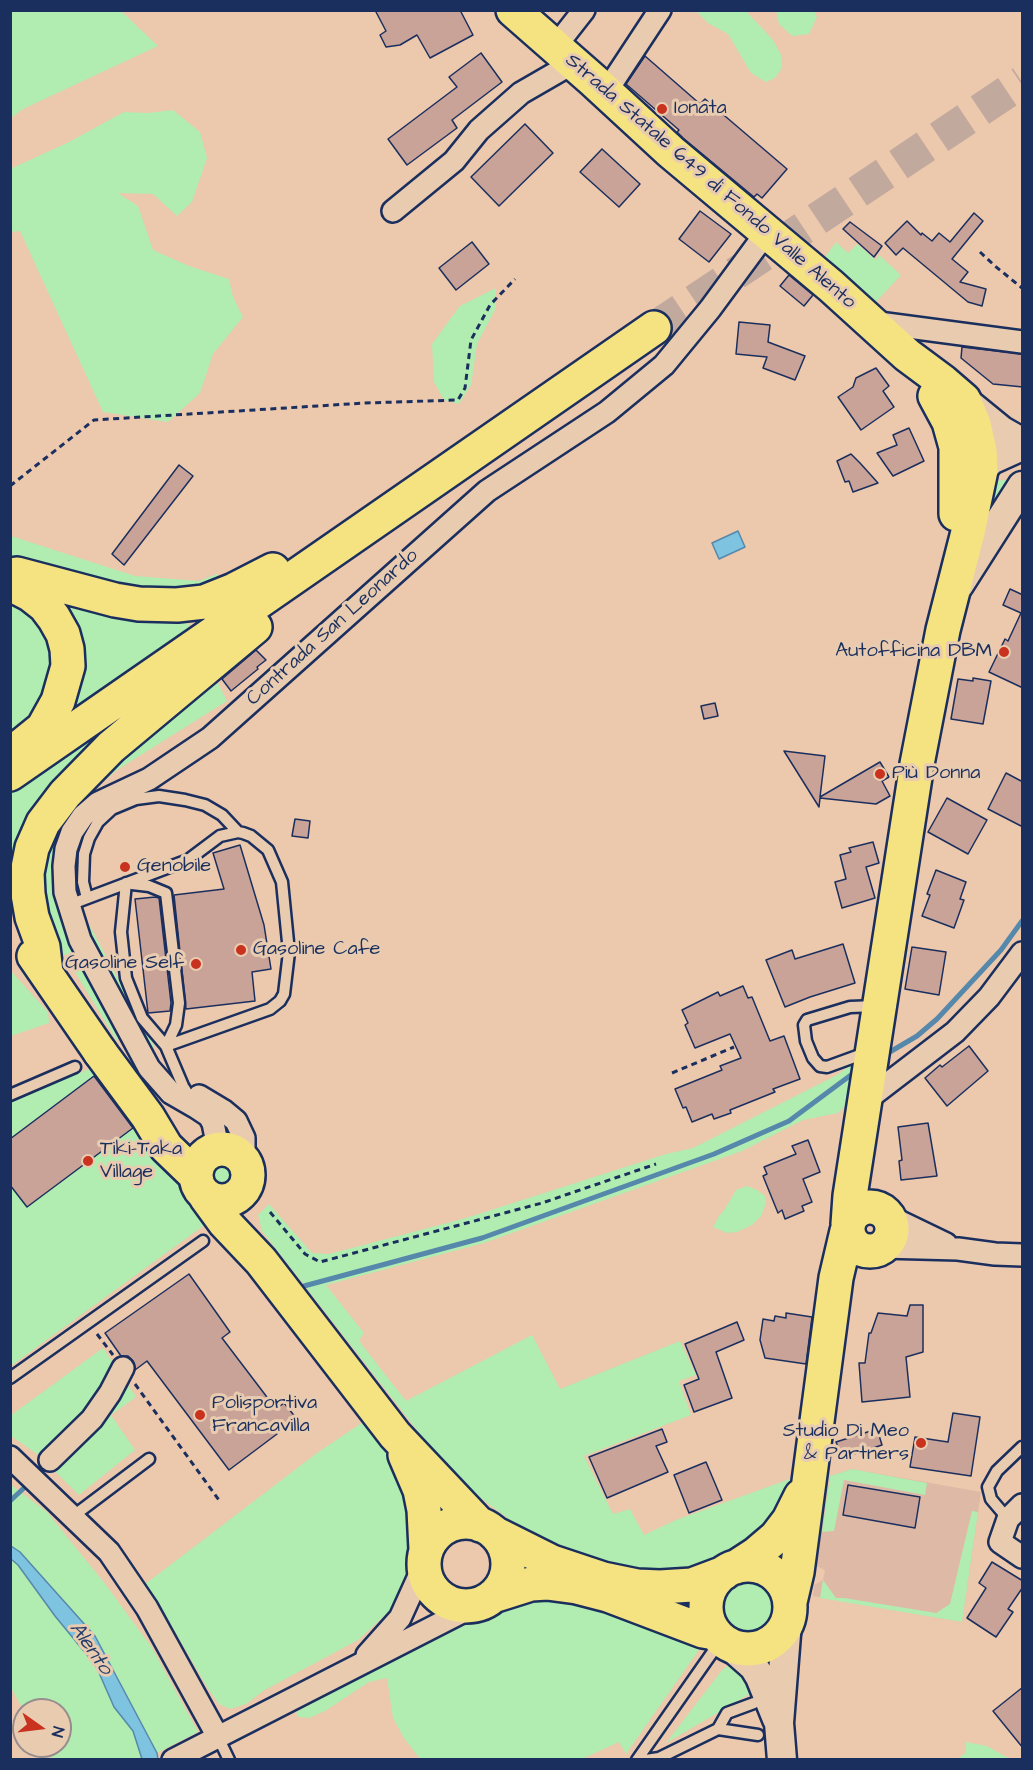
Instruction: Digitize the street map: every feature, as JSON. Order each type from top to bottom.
[{"type":"main road","name":"Strada Statale 649 di Fondo Valle Alento","points":[[513,10],[671,152],[831,286],[907,355],[964,400],[978,437],[981,470],[943,630],[917,764],[847,1227],[829,1325],[797,1572],[768,1730]]},
{"type":"main road","points":[[10,774],[654,328]]},
{"type":"main road","name":"Strada Statale 649 di Fondo Valle Alento","points":[[907,355],[945,412],[956,447],[966,462],[981,470]]},
{"type":"main road","points":[[964,400],[1012,437],[1023,440]]},
{"type":"main road","points":[[957,500],[967,484],[991,460],[1023,446]]},
{"type":"main road","name":"Strada Statale 649 di Fondo Valle Alento","points":[[952,597],[957,500],[956,447]]},
{"type":"main road","points":[[981,470],[1003,474],[1023,468]]},
{"type":"main road","points":[[952,597],[1023,486]]},
{"type":"main road","points":[[10,575],[17,574],[115,600],[139,604],[177,605],[204,602],[234,590],[313,547],[352,538]]},
{"type":"main road","points":[[50,979],[27,894],[27,873],[32,848],[47,818],[65,794],[111,747],[269,615],[331,569],[352,538]]},
{"type":"main road","points":[[10,584],[31,595],[54,618],[63,634],[68,666],[58,701],[43,728],[10,754]]},
{"type":"main road","points":[[10,919],[50,979],[88,1060],[148,1117],[187,1147],[205,1169],[225,1223],[251,1248],[394,1435],[502,1544],[507,1557],[502,1585],[484,1600]]},
{"type":"main road","points":[[10,962],[33,981],[50,979]]},
{"type":"main road","name":"Strada Statale 649 di Fondo Valle Alento","points":[[859,1139],[886,1213]]},
{"type":"main road","points":[[205,1169],[227,1149],[240,1156],[249,1204],[251,1248]]},
{"type":"main road","points":[[205,1169],[214,1201],[232,1200],[245,1175]]},
{"type":"main road","points":[[877,1207],[886,1213],[891,1222],[891,1236],[879,1249],[860,1250],[854,1245],[847,1227],[856,1211],[862,1208],[877,1207]]},
{"type":"main road","name":"Strada Statale 649 di Fondo Valle Alento","points":[[829,1325],[848,1286],[879,1249]]},
{"type":"main road","points":[[394,1435],[420,1490],[424,1510],[425,1558],[426,1577],[431,1588],[440,1598],[451,1604],[463,1606],[531,1584],[577,1587],[608,1595],[703,1631],[741,1649],[756,1648],[769,1643],[780,1634],[788,1612],[785,1588],[777,1576],[765,1568],[751,1565],[730,1570],[692,1585],[637,1586],[603,1579],[552,1562],[487,1529],[468,1522],[448,1527],[433,1539],[425,1558]]},
{"type":"main road","name":"Strada Statale 649 di Fondo Valle Alento","points":[[730,1570],[756,1554],[776,1537],[789,1520],[810,1476]]},
{"type":"main road","points":[[721,1639],[708,1622],[707,1601],[714,1582],[730,1570]]},
{"type":"main road","name":"Strada Statale 649 di Fondo Valle Alento","points":[[721,1639],[754,1667],[760,1677],[768,1730],[782,1760]]},
{"type":"street","points":[[393,211],[454,161],[479,130],[564,55],[584,10]]},
{"type":"street","points":[[606,92],[660,10]]},
{"type":"street","name":"Contrada San Leonardo","points":[[205,1169],[216,1138],[213,1123],[209,1116],[171,1093],[149,1068],[80,940],[78,902],[65,892],[64,866],[66,849],[72,832],[83,816],[99,803],[149,779],[210,738],[487,491],[608,412],[664,365],[708,312],[766,233]]},
{"type":"street","points":[[871,322],[1023,342]]},
{"type":"street","points":[[870,1068],[955,1032],[989,997],[1023,953]]},
{"type":"street","points":[[149,1068],[183,1086],[236,1121],[244,1138],[245,1175]]},
{"type":"street","points":[[886,1213],[958,1249]]},
{"type":"street","points":[[879,1249],[958,1249],[995,1254],[1023,1254]]},
{"type":"street","points":[[50,1460],[92,1419],[123,1368]]},
{"type":"street","points":[[10,1457],[109,1552],[147,1608],[218,1737]]},
{"type":"street","points":[[1015,1512],[1000,1542],[1023,1557]]},
{"type":"street","points":[[359,1665],[400,1618],[425,1558]]},
{"type":"street","points":[[173,1760],[484,1600]]},
{"type":"lane","points":[[78,902],[84,854],[89,838],[98,822],[112,809],[136,799],[159,796],[185,800],[204,805],[222,815],[238,832]]},
{"type":"lane","points":[[78,902],[188,860],[220,836],[238,832],[251,836],[268,850],[282,882],[289,952],[284,994],[280,1001],[270,1009],[166,1046]]},
{"type":"lane","points":[[126,884],[149,886],[166,893],[178,1003],[176,1025],[166,1046]]},
{"type":"lane","points":[[126,884],[121,932],[126,978],[142,1018],[166,1046],[183,1086],[197,1108]]},
{"type":"lane","points":[[870,1068],[820,1065],[813,1058],[806,1041],[804,1025],[807,1020],[850,1007],[880,1006]]},
{"type":"lane","points":[[10,1095],[88,1060]]},
{"type":"lane","points":[[10,1378],[203,1241]]},
{"type":"lane","points":[[1015,1512],[991,1499],[988,1487],[997,1471],[1023,1447]]},
{"type":"lane","points":[[72,1517],[149,1459]]},
{"type":"lane","points":[[637,1760],[721,1639]]},
{"type":"lane","points":[[718,1729],[727,1713],[754,1703]]},
{"type":"lane","points":[[646,1760],[659,1758],[718,1729],[768,1730]]},
{"type":"lane","points":[[218,1737],[229,1760]]},
{"type":"path","points":[[980,252],[1023,288]]},
{"type":"path","points":[[10,486],[94,420],[365,403],[458,400],[465,388],[471,339],[490,305],[514,279]]},
{"type":"path","points":[[672,1073],[734,1047]]},
{"type":"path","points":[[270,1212],[305,1254],[320,1262],[542,1203],[656,1164]]},
{"type":"path","points":[[88,1323],[221,1503]]},
{"type":"shaded area","points":[[852,1469],[981,1492],[962,1622],[813,1596],[814,1585],[823,1580],[825,1570],[816,1566],[830,1476]]},
{"type":"green space","points":[[11,10],[121,11],[158,46],[23,109],[11,118]]},
{"type":"green space","points":[[696,11],[746,11],[773,40],[781,55],[782,68],[775,78],[766,82],[751,73],[728,34],[708,23]]},
{"type":"green space","points":[[776,11],[814,11],[817,17],[809,34],[792,36],[779,24]]},
{"type":"green space","points":[[173,110],[200,132],[207,158],[192,202],[177,216],[153,194],[118,193],[138,206],[153,250],[189,266],[229,279],[233,297],[243,317],[213,354],[200,393],[168,422],[103,412],[20,231],[11,232],[10,169],[67,143],[124,112],[148,113]]},
{"type":"green space","points":[[836,242],[848,253],[857,244],[876,260],[879,255],[901,275],[876,302],[825,257]]},
{"type":"green space","points":[[496,288],[496,308],[477,344],[471,385],[459,404],[444,400],[434,382],[432,344],[460,306]]},
{"type":"green space","points":[[1013,479],[982,539],[995,481]]},
{"type":"green space","points":[[11,536],[135,576],[199,581],[217,574],[218,589],[140,595],[11,560]]},
{"type":"green space","points":[[10,588],[186,619],[227,701],[117,770],[74,807],[65,821],[58,863],[119,1035],[117,1041],[52,934],[14,903],[11,895]]},
{"type":"green space","points":[[89,924],[154,1046],[152,1055],[113,982],[86,925]]},
{"type":"green space","points":[[10,970],[48,1012],[49,1023],[11,1036]]},
{"type":"green space","points":[[859,1059],[854,1098],[838,1113],[803,1120],[742,1151],[484,1243],[326,1285],[364,1333],[359,1341],[406,1401],[532,1335],[560,1389],[680,1341],[696,1375],[679,1381],[691,1415],[584,1456],[613,1514],[630,1509],[644,1535],[676,1520],[801,1475],[789,1503],[745,1551],[689,1573],[649,1575],[561,1550],[518,1526],[482,1499],[444,1465],[262,1231],[258,1215],[269,1204],[312,1253],[329,1254],[466,1218],[666,1154],[693,1148],[837,1075]]},
{"type":"green space","name":"Tiki-Taka Village","points":[[94,1067],[210,1221],[11,1366],[11,1101]]},
{"type":"green space","points":[[222,1160],[232,1164],[236,1174],[232,1184],[222,1188],[212,1184],[208,1174],[212,1164]]},
{"type":"green space","points":[[747,1186],[765,1196],[766,1203],[761,1216],[752,1225],[737,1232],[727,1233],[713,1227],[736,1190]]},
{"type":"green space","points":[[103,1348],[136,1397],[111,1415],[135,1450],[79,1495],[37,1454],[11,1436],[10,1416]]},
{"type":"green space","points":[[369,1418],[407,1478],[415,1557],[408,1580],[394,1607],[358,1640],[263,1691],[246,1704],[230,1709],[219,1704],[144,1585],[317,1453]]},
{"type":"green space","points":[[852,1469],[927,1483],[925,1495],[844,1480],[834,1531],[822,1532],[830,1476]]},
{"type":"green space","points":[[10,1484],[47,1512],[106,1585],[152,1648],[198,1732],[157,1753],[95,1636],[20,1552],[11,1546]]},
{"type":"green space","points":[[972,1511],[978,1512],[962,1622],[820,1598],[823,1580],[836,1598],[936,1613],[950,1604]]},
{"type":"green space","points":[[10,1559],[18,1565],[55,1616],[89,1654],[109,1695],[133,1731],[142,1759],[53,1759],[72,1758],[72,1698],[17,1698],[11,1688]]},
{"type":"green space","points":[[747,1581],[761,1585],[769,1593],[773,1607],[769,1621],[761,1629],[747,1633],[733,1629],[725,1621],[721,1607],[725,1593],[733,1585]]},
{"type":"green space","points":[[569,1591],[701,1647],[626,1754],[619,1742],[582,1759],[420,1759],[404,1738],[393,1718],[387,1678],[369,1682],[325,1711],[309,1718],[298,1717],[296,1712],[411,1649],[520,1594]]},
{"type":"green space","points":[[730,1664],[735,1665],[755,1691],[666,1743],[722,1670]]},
{"type":"green space","points":[[966,1742],[987,1746],[1010,1759],[958,1759],[966,1752]]},
{"type":"water","points":[[738,531],[745,547],[719,559],[712,543]]},
{"type":"water","name":"Alento","points":[[11,1546],[20,1552],[95,1636],[157,1753],[158,1759],[142,1759],[133,1731],[114,1707],[96,1666],[11,1559]]},
{"type":"building","points":[[375,10],[460,10],[473,35],[430,58],[417,35],[400,45],[386,47],[380,35],[386,31]]},
{"type":"building","points":[[481,53],[502,82],[452,120],[457,128],[407,165],[388,139],[457,87],[449,77]]},
{"type":"building","points":[[645,56],[700,104],[705,99],[787,169],[762,198],[757,194],[754,197],[683,138],[677,132],[679,130],[626,84]]},
{"type":"building","points":[[525,124],[553,153],[499,206],[471,177]]},
{"type":"building","points":[[602,149],[640,184],[619,207],[580,172]]},
{"type":"building","points":[[700,211],[731,234],[709,262],[679,239]]},
{"type":"building","points":[[974,213],[983,221],[952,259],[968,272],[960,282],[986,289],[982,306],[968,302],[903,248],[896,255],[885,243],[907,221],[921,235],[922,233],[932,241],[939,233],[950,242]]},
{"type":"building","points":[[850,222],[882,246],[874,257],[843,229]]},
{"type":"building","points":[[472,242],[489,264],[456,290],[439,268]]},
{"type":"building","points":[[789,275],[813,295],[804,306],[780,286]]},
{"type":"building","points":[[739,322],[770,325],[768,342],[805,356],[795,380],[763,368],[767,357],[736,354]]},
{"type":"building","points":[[962,347],[1023,354],[1023,387],[993,384],[961,358]]},
{"type":"building","points":[[876,368],[889,386],[883,391],[894,407],[861,430],[838,397],[853,387],[856,378]]},
{"type":"building","points":[[909,428],[924,461],[893,476],[877,453],[897,445],[893,435]]},
{"type":"building","points":[[851,454],[878,483],[853,492],[849,481],[845,482],[837,461]]},
{"type":"building","points":[[179,465],[193,476],[124,565],[112,554]]},
{"type":"building","points":[[1010,589],[1023,595],[1023,688],[989,672],[1005,639],[1008,641],[1021,613],[1003,605]]},
{"type":"building","points":[[256,650],[266,660],[231,691],[222,679]]},
{"type":"building","points":[[973,678],[991,681],[983,724],[951,719],[958,679],[973,681]]},
{"type":"building","points":[[715,703],[718,716],[704,719],[701,706]]},
{"type":"building","points":[[784,751],[825,756],[820,797],[880,762],[889,777],[882,781],[890,796],[876,804],[820,798],[819,807]]},
{"type":"building","points":[[1006,773],[1023,782],[1023,827],[988,809]]},
{"type":"building","points":[[947,798],[987,820],[968,854],[928,832]]},
{"type":"building","points":[[295,819],[310,821],[308,838],[292,836]]},
{"type":"building","points":[[873,842],[879,863],[866,867],[875,898],[842,908],[835,882],[846,879],[840,855],[851,852],[849,848]]},
{"type":"building","points":[[240,845],[264,925],[271,969],[252,972],[255,1001],[186,1009],[174,895],[224,889],[213,853]]},
{"type":"building","points":[[936,870],[966,882],[960,899],[964,900],[954,928],[922,916]]},
{"type":"building","points":[[159,898],[171,1003],[170,1011],[148,1013],[135,899]]},
{"type":"building","points":[[843,944],[855,983],[785,1007],[766,960],[792,950],[795,959]]},
{"type":"building","points":[[912,947],[946,952],[939,995],[905,989]]},
{"type":"building","points":[[743,986],[748,998],[752,997],[770,1041],[784,1036],[800,1079],[730,1110],[731,1113],[714,1119],[712,1114],[692,1122],[675,1089],[722,1070],[720,1066],[741,1058],[730,1034],[695,1048],[685,1025],[688,1023],[682,1010],[718,992],[720,996]]},
{"type":"building","points":[[969,1046],[988,1071],[947,1106],[925,1078]]},
{"type":"building","points":[[94,1076],[133,1128],[27,1207],[10,1185],[10,1139]]},
{"type":"building","points":[[928,1123],[937,1176],[901,1180],[899,1161],[902,1160],[898,1127]]},
{"type":"building","points":[[808,1140],[820,1172],[803,1179],[812,1202],[802,1206],[804,1211],[785,1219],[782,1210],[778,1213],[763,1176],[767,1174],[764,1167],[796,1154],[792,1146]]},
{"type":"building","points":[[189,1274],[230,1332],[222,1338],[276,1409],[284,1403],[297,1419],[229,1470],[147,1361],[135,1370],[133,1361],[128,1356],[121,1356],[105,1333]]},
{"type":"building","points":[[910,1305],[923,1305],[923,1352],[906,1357],[910,1397],[862,1402],[859,1363],[865,1363],[869,1333],[871,1333],[878,1313],[907,1316]]},
{"type":"building","points":[[786,1313],[812,1317],[806,1364],[765,1358],[760,1340],[763,1319],[774,1321],[775,1316],[786,1318]]},
{"type":"building","points":[[737,1322],[744,1340],[716,1352],[732,1398],[694,1412],[684,1385],[699,1379],[685,1344]]},
{"type":"building","points":[[953,1413],[980,1417],[971,1476],[910,1467],[915,1437],[948,1442]]},
{"type":"building","points":[[662,1429],[667,1442],[656,1446],[668,1472],[607,1498],[589,1457]]},
{"type":"building","points":[[877,1429],[882,1445],[842,1458],[836,1442]]},
{"type":"building","points":[[706,1462],[722,1500],[689,1513],[674,1475]]},
{"type":"building","points":[[848,1485],[920,1497],[915,1528],[843,1515]]},
{"type":"building","points":[[992,1562],[1023,1581],[1023,1587],[1008,1609],[1013,1612],[996,1637],[967,1618],[986,1588],[979,1583]]},
{"type":"building","points":[[1023,1687],[1023,1748],[993,1711]]},
{"type":"waterway","points":[[883,1056],[917,1036],[937,1019],[1001,950],[1022,921]]},
{"type":"waterway","points":[[304,1286],[482,1238],[714,1154],[789,1121],[859,1069]]},
{"type":"waterway","points":[[10,1501],[25,1487]]},
{"type":"tunnel","points":[[654,328],[1022,82]]},
{"type":"place","name":"Ionata","points":[[662,109]]},
{"type":"place","name":"Autofficina DBM","points":[[1004,652]]},
{"type":"place","name":"Più Donna","points":[[880,774]]},
{"type":"place","name":"Genobile","points":[[125,867]]},
{"type":"place","name":"Gasoline Cafe","points":[[241,950]]},
{"type":"place","name":"Gasoline Self","points":[[196,964]]},
{"type":"place","name":"Tiki-Taka Village","points":[[88,1161]]},
{"type":"place","name":"Polisportiva Francavilla","points":[[200,1415]]},
{"type":"place","name":"Studio Di Meo & Partners","points":[[921,1443]]}]
